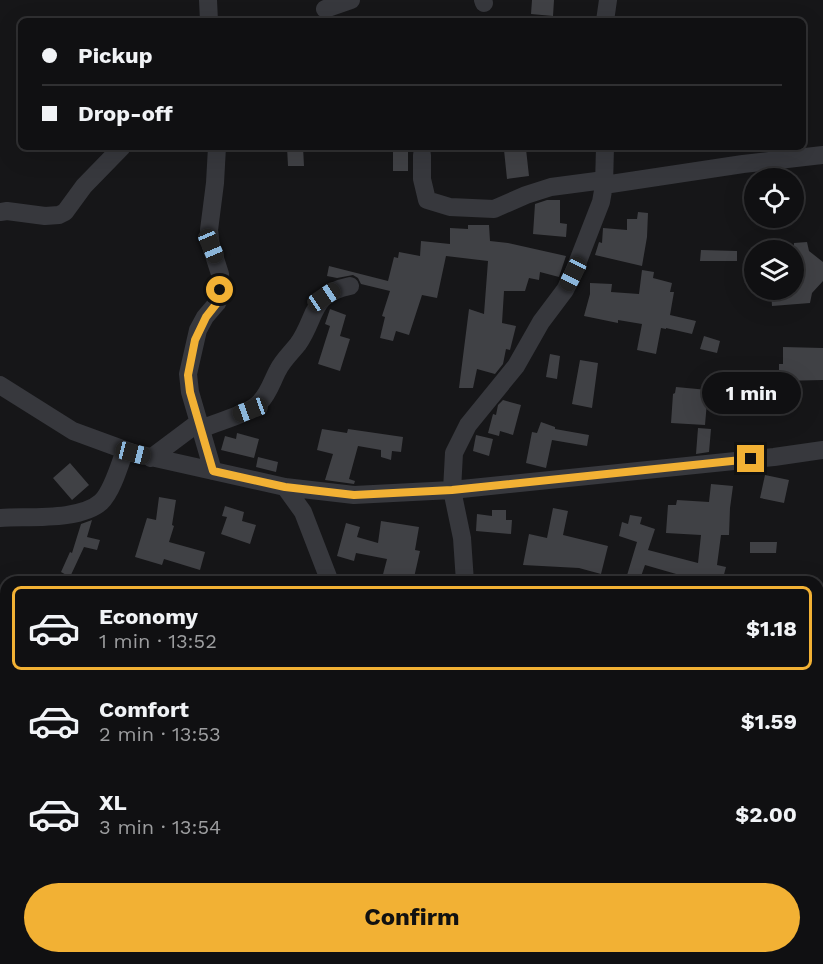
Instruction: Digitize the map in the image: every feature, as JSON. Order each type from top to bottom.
[{"type":"street","points":[[208,0],[209,18]]},
{"type":"street","points":[[322,10],[351,0]]},
{"type":"street","points":[[605,18],[608,0]]},
{"type":"street","points":[[0,212],[45,216],[65,212],[84,186],[119,150]]},
{"type":"street","points":[[213,471],[190,392],[188,375],[198,330],[221,294],[220,274],[211,246],[209,230],[217,150]]},
{"type":"street","points":[[465,576],[462,538],[452,490],[454,453],[460,439],[481,407],[516,366],[541,322],[564,290],[585,247],[604,183],[605,150]]},
{"type":"street","points":[[422,154],[422,179],[427,200],[450,207],[495,209],[551,187],[604,183],[743,164],[823,156]]},
{"type":"street","points":[[151,458],[200,425],[250,410],[259,404],[268,393],[282,363],[297,345],[316,306],[337,289],[350,286]]},
{"type":"street","points":[[0,385],[74,431],[125,450],[151,458],[285,487],[354,495],[452,490],[823,450]]},
{"type":"street","points":[[0,518],[82,512],[102,501],[125,450]]},
{"type":"street","points":[[285,487],[303,512],[328,576]]},
{"type":"building","points":[[532,0],[554,0],[553,16],[531,14]]},
{"type":"building","points":[[287,150],[303,150],[304,166],[288,166]]},
{"type":"building","points":[[393,150],[408,150],[408,171],[393,171]]},
{"type":"building","points":[[504,150],[526,150],[529,176],[507,179]]},
{"type":"building","points":[[547,200],[560,200],[560,223],[567,224],[566,237],[533,234],[535,204]]},
{"type":"building","points":[[638,212],[648,213],[642,266],[595,255],[599,242],[602,243],[603,228],[627,230],[627,219],[637,219]]},
{"type":"building","points":[[468,225],[489,225],[490,241],[566,256],[559,277],[540,272],[539,280],[529,278],[525,291],[504,291],[502,323],[516,326],[510,350],[506,349],[503,364],[495,374],[477,369],[473,388],[459,388],[469,309],[484,314],[488,261],[446,256],[437,298],[422,295],[409,335],[396,331],[393,341],[380,338],[385,317],[382,316],[390,291],[361,284],[353,275],[337,278],[327,276],[329,266],[388,281],[394,257],[398,258],[399,252],[420,256],[421,241],[450,244],[450,228],[468,229]]},
{"type":"building","points":[[804,242],[807,242],[809,251],[823,262],[823,281],[812,293],[810,303],[772,306],[772,300],[804,300]]},
{"type":"building","points":[[701,250],[737,251],[737,261],[700,261]]},
{"type":"building","points":[[642,270],[654,272],[653,278],[672,283],[670,292],[674,292],[670,315],[696,321],[692,334],[661,328],[656,354],[637,350],[642,324],[618,320],[618,323],[584,316],[590,294],[590,283],[612,284],[611,292],[639,294]]},
{"type":"building","points":[[330,309],[346,315],[340,336],[350,339],[340,371],[318,364],[330,326],[325,324]]},
{"type":"building","points":[[704,336],[720,341],[717,353],[700,349]]},
{"type":"building","points":[[783,347],[823,348],[823,380],[779,381],[779,364],[783,364]]},
{"type":"building","points":[[550,354],[560,356],[557,379],[546,377]]},
{"type":"building","points":[[580,360],[598,363],[592,408],[572,404]]},
{"type":"building","points":[[752,373],[774,375],[769,413],[757,411],[756,416],[728,416],[728,400],[740,400],[741,391],[749,392]]},
{"type":"building","points":[[676,387],[708,390],[705,425],[671,423],[673,394]]},
{"type":"building","points":[[503,400],[521,405],[513,435],[500,431],[499,436],[488,433],[493,414],[496,415],[498,405]]},
{"type":"building","points":[[541,422],[555,429],[589,435],[587,446],[552,440],[546,468],[526,463],[532,432],[537,433]]},
{"type":"building","points":[[698,428],[711,429],[709,452],[696,454]]},
{"type":"building","points":[[322,429],[347,433],[348,429],[403,437],[401,452],[392,451],[391,460],[381,457],[381,450],[358,446],[349,479],[355,481],[354,484],[325,480],[333,454],[317,450]]},
{"type":"building","points":[[237,433],[259,439],[254,458],[221,450],[225,436],[236,439]]},
{"type":"building","points":[[476,435],[493,439],[489,456],[473,451]]},
{"type":"building","points":[[258,457],[278,462],[276,472],[256,467]]},
{"type":"building","points":[[70,463],[89,485],[72,500],[53,478]]},
{"type":"building","points":[[765,475],[789,480],[784,503],[760,498]]},
{"type":"building","points":[[711,484],[733,486],[729,535],[721,535],[717,565],[726,567],[724,576],[683,576],[645,565],[641,576],[627,576],[637,542],[619,536],[622,522],[628,524],[630,515],[642,517],[640,524],[655,529],[648,550],[698,563],[701,535],[666,533],[668,505],[676,505],[677,500],[709,502]]},
{"type":"building","points":[[159,497],[176,500],[172,525],[174,526],[169,542],[205,552],[200,570],[164,559],[162,565],[135,557],[147,518],[156,520]]},
{"type":"building","points":[[225,506],[244,512],[242,521],[256,525],[250,544],[221,534],[227,517],[222,516]]},
{"type":"building","points":[[553,508],[568,511],[563,535],[608,546],[601,574],[579,568],[523,565],[529,534],[547,538]]},
{"type":"building","points":[[492,510],[506,510],[506,520],[512,520],[511,534],[476,531],[477,514],[492,516]]},
{"type":"building","points":[[92,520],[87,537],[100,540],[97,550],[84,547],[70,576],[68,576],[61,572],[70,552],[72,553],[81,524]]},
{"type":"building","points":[[381,521],[419,527],[415,550],[420,551],[414,576],[383,576],[387,559],[356,553],[354,561],[337,556],[346,523],[360,527],[357,537],[378,543]]},
{"type":"building","points":[[750,542],[777,542],[776,553],[750,553]]},
{"type":"route","points":[[220,290],[221,294],[215,307],[198,330],[188,375],[190,392],[213,471],[285,487],[354,495],[452,490],[751,459]]}]
